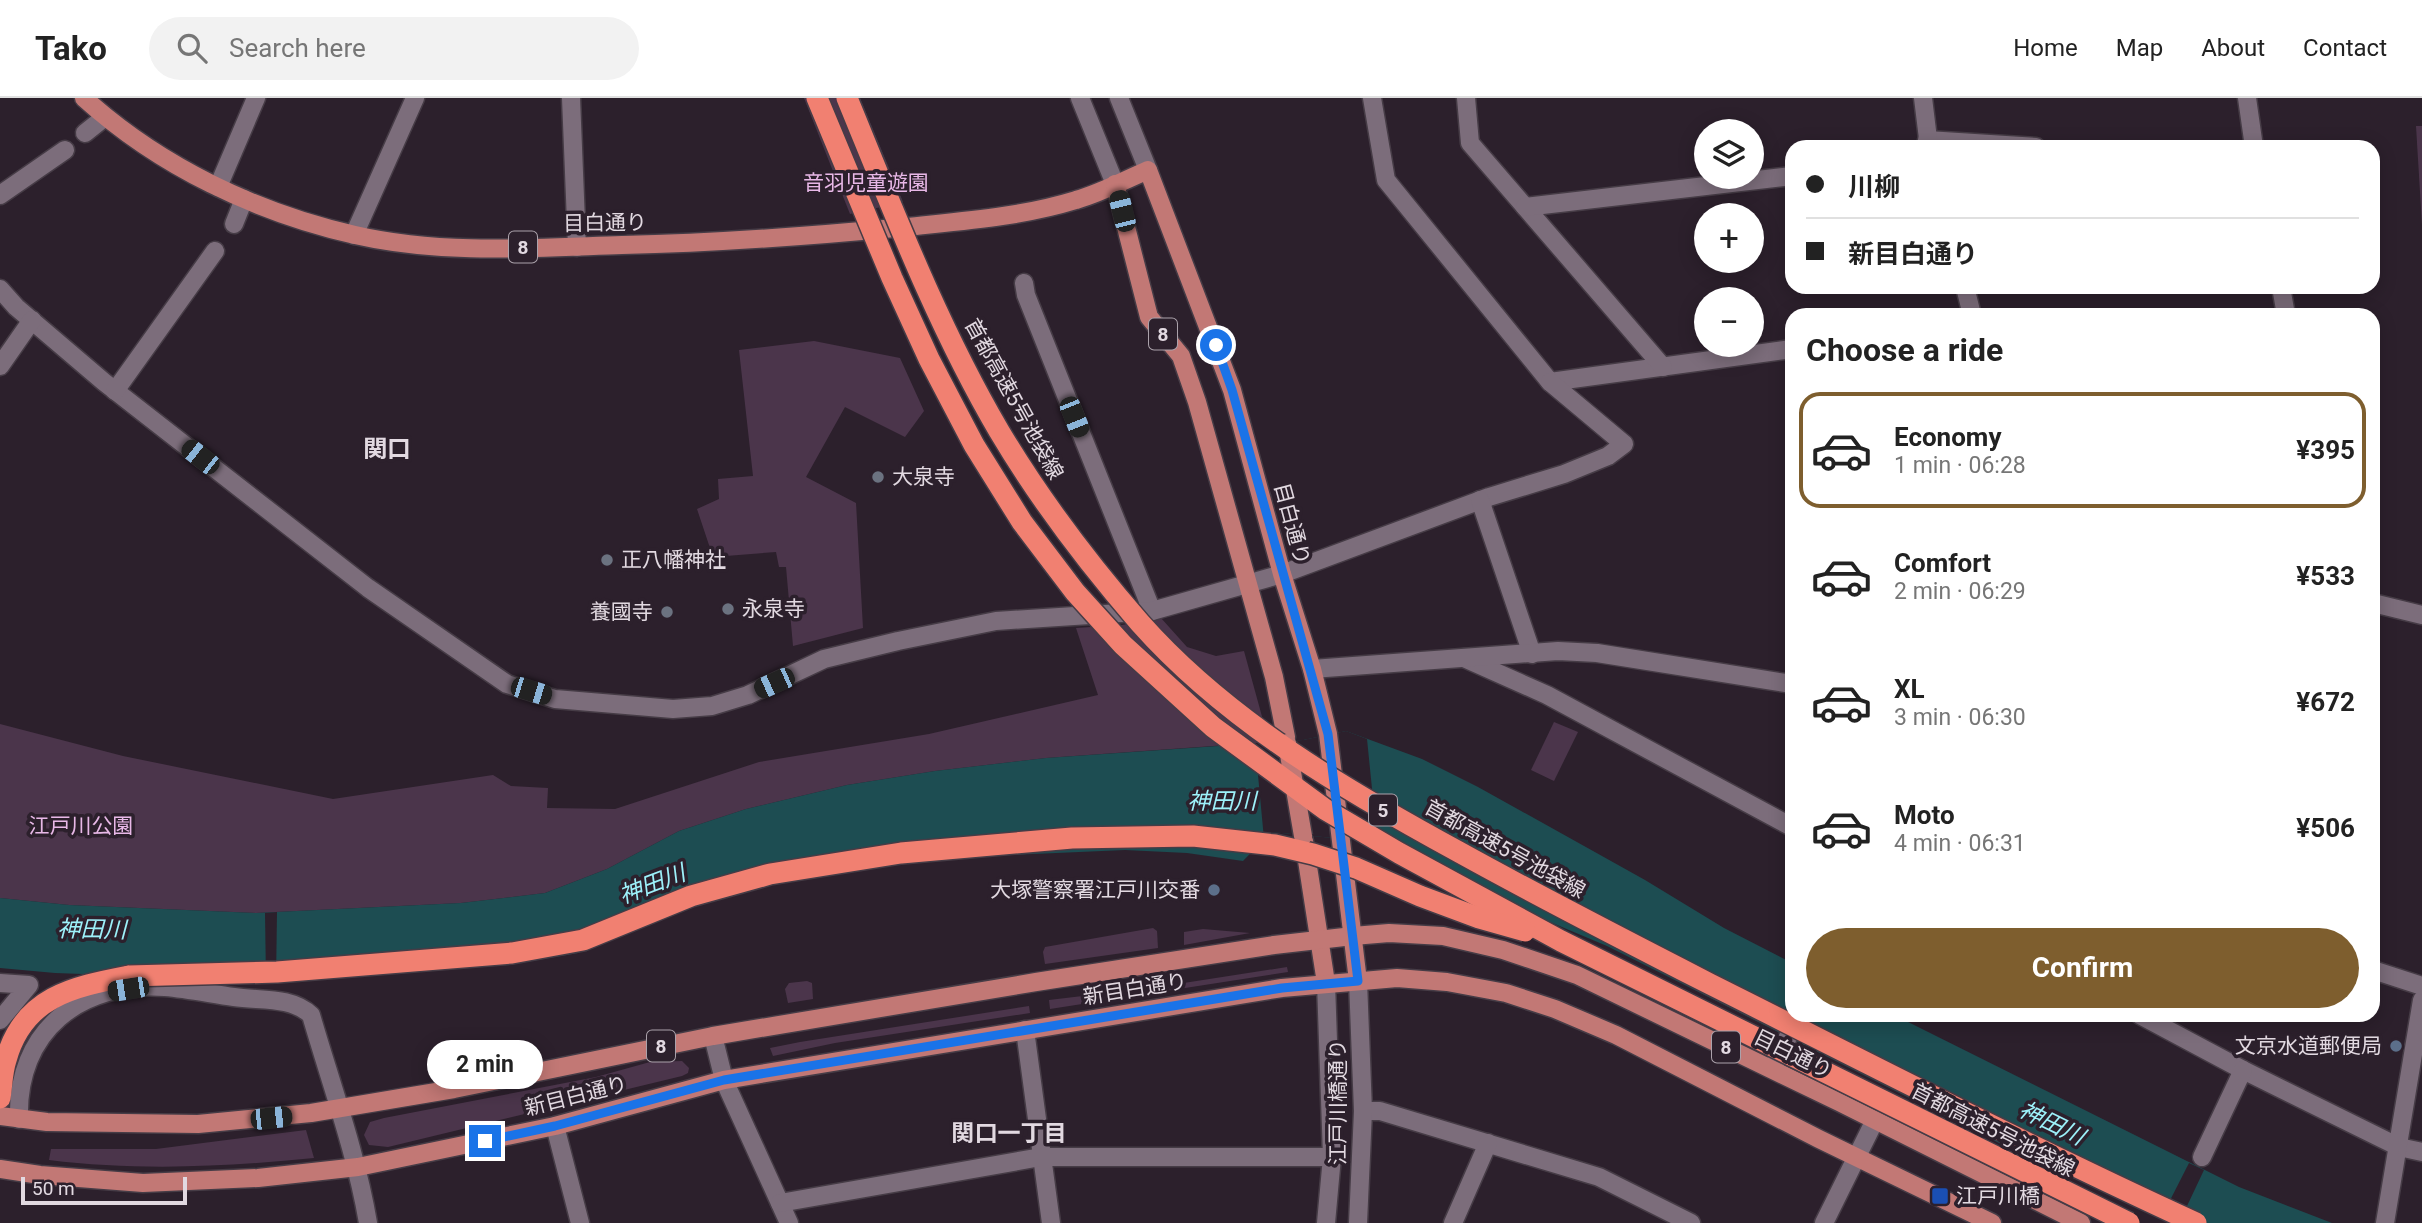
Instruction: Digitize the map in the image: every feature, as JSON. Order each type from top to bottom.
[{"type":"highway","name":"首都高速5号池袋線","points":[[817,98],[929,359],[974,445],[1022,522],[1075,592],[1122,645],[1213,727],[1326,810],[1561,941],[2129,1223]]},
{"type":"highway","name":"首都高速5号池袋線","points":[[847,98],[885,191],[956,348],[1005,440],[1046,505],[1144,628],[1230,707],[1344,788],[1575,916],[1785,1021]]},
{"type":"highway","points":[[0,1098],[5,1062],[12,1043],[36,1008],[78,986],[129,976],[277,972],[512,953],[583,940],[691,896],[770,874],[901,853],[1072,838],[1193,836],[1275,845],[1356,868],[1479,918],[1561,941]]},
{"type":"highway","name":"首都高速5号池袋線","points":[[1786,1022],[2101,1180],[2196,1223]]},
{"type":"main road","name":"目白通り","points":[[84,98],[105,117],[176,166],[244,199],[283,214],[354,235],[423,246],[577,247],[772,239],[997,217],[1080,199],[1148,170],[1232,390],[1282,573],[1312,669],[1328,734],[1358,981]]},
{"type":"main road","name":"8","points":[[1115,184],[1149,317],[1181,356],[1197,402],[1273,677],[1286,737],[1326,983],[1397,978],[1447,982],[1506,993],[1555,1009],[1616,1035],[1992,1223]]},
{"type":"main road","name":"目白通り","points":[[1320,940],[1390,933],[1443,936],[1503,950],[1577,975],[2081,1223]]},
{"type":"main road","name":"新目白通り","points":[[0,1116],[116,1125],[198,1124],[338,1109],[454,1089],[713,1036],[1035,982],[1320,940]]},
{"type":"main road","name":"新目白通り","points":[[0,1169],[143,1183],[258,1178],[358,1167],[555,1126],[724,1080],[1326,983]]},
{"type":"street","points":[[218,187],[256,98]]},
{"type":"street","points":[[354,235],[415,98]]},
{"type":"street","points":[[571,98],[577,247]]},
{"type":"street","points":[[1080,98],[1115,184]]},
{"type":"street","points":[[1119,98],[1148,170]]},
{"type":"street","points":[[0,289],[32,320],[116,391],[368,588],[507,684],[555,699],[673,709],[712,706],[748,695],[824,659],[898,641],[996,621],[1152,611],[1247,585],[1480,500],[1564,474],[1608,456],[1624,444],[1550,382],[1386,180],[1372,98]]},
{"type":"street","points":[[1466,98],[1470,143],[1663,367]]},
{"type":"street","points":[[1923,98],[1928,140]]},
{"type":"street","points":[[2246,98],[2253,140]]},
{"type":"street","points":[[85,133],[105,117]]},
{"type":"street","points":[[0,195],[65,150]]},
{"type":"street","points":[[1525,207],[1785,177]]},
{"type":"street","points":[[234,224],[244,199]]},
{"type":"street","points":[[116,391],[215,251]]},
{"type":"street","points":[[1024,283],[1026,295],[1152,611]]},
{"type":"street","points":[[0,366],[32,320]]},
{"type":"street","points":[[1550,382],[1785,350]]},
{"type":"street","points":[[1480,500],[1532,654]]},
{"type":"street","points":[[2380,605],[2422,615]]},
{"type":"street","points":[[1312,669],[1558,651],[1597,653],[1785,683]]},
{"type":"street","points":[[1464,658],[1546,695],[1785,823]]},
{"type":"street","points":[[2380,972],[2422,986]]},
{"type":"street","name":"江戸川橋通り","points":[[1358,981],[1363,1111],[1358,1223]]},
{"type":"street","points":[[0,983],[29,985],[0,1020]]},
{"type":"street","name":"江戸川橋通り","points":[[1326,983],[1332,1157],[1326,1223]]},
{"type":"street","points":[[19,1119],[21,1088],[29,1058],[43,1032],[57,1018],[104,993],[163,987],[293,1003],[303,1007],[311,1015],[358,1167],[368,1223]]},
{"type":"street","points":[[2385,1223],[2422,1000]]},
{"type":"street","points":[[1772,1069],[1796,1022]]},
{"type":"street","points":[[2153,1022],[2399,1147],[2422,1152]]},
{"type":"street","points":[[1025,1030],[1051,1223]]},
{"type":"street","points":[[713,1036],[724,1080],[789,1223]]},
{"type":"street","points":[[2202,1157],[2243,1070]]},
{"type":"street","points":[[1363,1111],[1380,1111],[1599,1177],[1691,1223]]},
{"type":"street","points":[[1824,1223],[1875,1120]]},
{"type":"street","points":[[555,1126],[580,1223]]},
{"type":"street","points":[[1453,1223],[1488,1143]]},
{"type":"street","points":[[780,1203],[1041,1157],[1332,1157]]},
{"type":"green space","name":"音羽児童遊園","points":[[804,98],[860,98],[903,202],[850,214]]},
{"type":"green space","points":[[2416,126],[2422,126],[2422,225]]},
{"type":"green space","points":[[814,341],[900,358],[924,411],[905,437],[845,407],[806,477],[856,503],[863,628],[793,646],[786,567],[779,567],[776,552],[713,557],[697,509],[719,499],[718,479],[753,476],[739,350]]},
{"type":"green space","name":"江戸川公園","points":[[1161,618],[1187,647],[1216,656],[1244,651],[1269,742],[1046,758],[847,785],[746,809],[679,831],[607,869],[545,893],[461,903],[256,913],[69,905],[0,898],[0,724],[123,756],[333,799],[493,775],[511,786],[548,788],[547,808],[615,809],[759,762],[929,734],[1098,695],[1076,628],[1122,625]]},
{"type":"green space","points":[[1554,722],[1578,732],[1554,781],[1531,770]]},
{"type":"green space","points":[[1153,928],[1157,931],[1158,948],[1045,964],[1045,947]]},
{"type":"green space","points":[[1203,929],[1250,933],[1184,945],[1184,932]]},
{"type":"green space","points":[[1287,967],[1288,972],[1050,1009],[1049,1000]]},
{"type":"green space","points":[[789,983],[812,983],[813,999],[788,1003],[785,989]]},
{"type":"green space","points":[[1029,1006],[1030,1013],[835,1043],[773,1056],[770,1048],[800,1042]]},
{"type":"green space","points":[[682,1061],[689,1068],[688,1073],[682,1076],[388,1147],[369,1145],[364,1135],[370,1122],[384,1118],[596,1077],[650,1062]]},
{"type":"green space","points":[[306,1130],[314,1158],[248,1164],[149,1167],[49,1160],[51,1149],[156,1149]]},
{"type":"water","name":"神田川","points":[[1346,731],[1422,759],[1478,787],[1645,880],[1724,928],[1785,959],[1785,1022],[1908,1022],[2239,1187],[2332,1223],[2172,1223],[2003,1145],[1607,946],[1531,914],[1450,872],[1354,840],[1271,832],[1243,861],[1187,853],[1125,850],[940,858],[814,873],[732,892],[664,916],[578,953],[509,965],[280,981],[55,973],[0,968],[0,898],[69,905],[256,913],[461,903],[545,893],[607,869],[679,831],[746,809],[847,785],[1046,758],[1303,740]]},
{"type":"pier","points":[[1346,731],[1367,739],[1378,848],[1354,840],[1271,832],[1264,839],[1255,743],[1303,740]]},
{"type":"pier","points":[[277,912],[276,981],[266,980],[265,913]]},
{"type":"pier","points":[[2189,1163],[2204,1170],[2179,1223],[2161,1218]]},
{"type":"place","name":"大泉寺","points":[[878,477]]},
{"type":"place","name":"正八幡神社","points":[[607,560]]},
{"type":"place","name":"永泉寺","points":[[728,609]]},
{"type":"place","name":"養國寺","points":[[667,612]]},
{"type":"place","name":"大塚警察署江戸川交番","points":[[1214,890]]},
{"type":"place","name":"文京水道郵便局","points":[[2396,1046]]},
{"type":"place","name":"江戸川橋","points":[[1940,1196]]},
{"type":"district","name":"関口","points":[[387,449]]},
{"type":"district","name":"関口一丁目","points":[[1009,1133]]},
{"type":"route","points":[[485,1141],[555,1126],[724,1080],[1282,988],[1358,981],[1328,734],[1232,390],[1216,345]]}]
